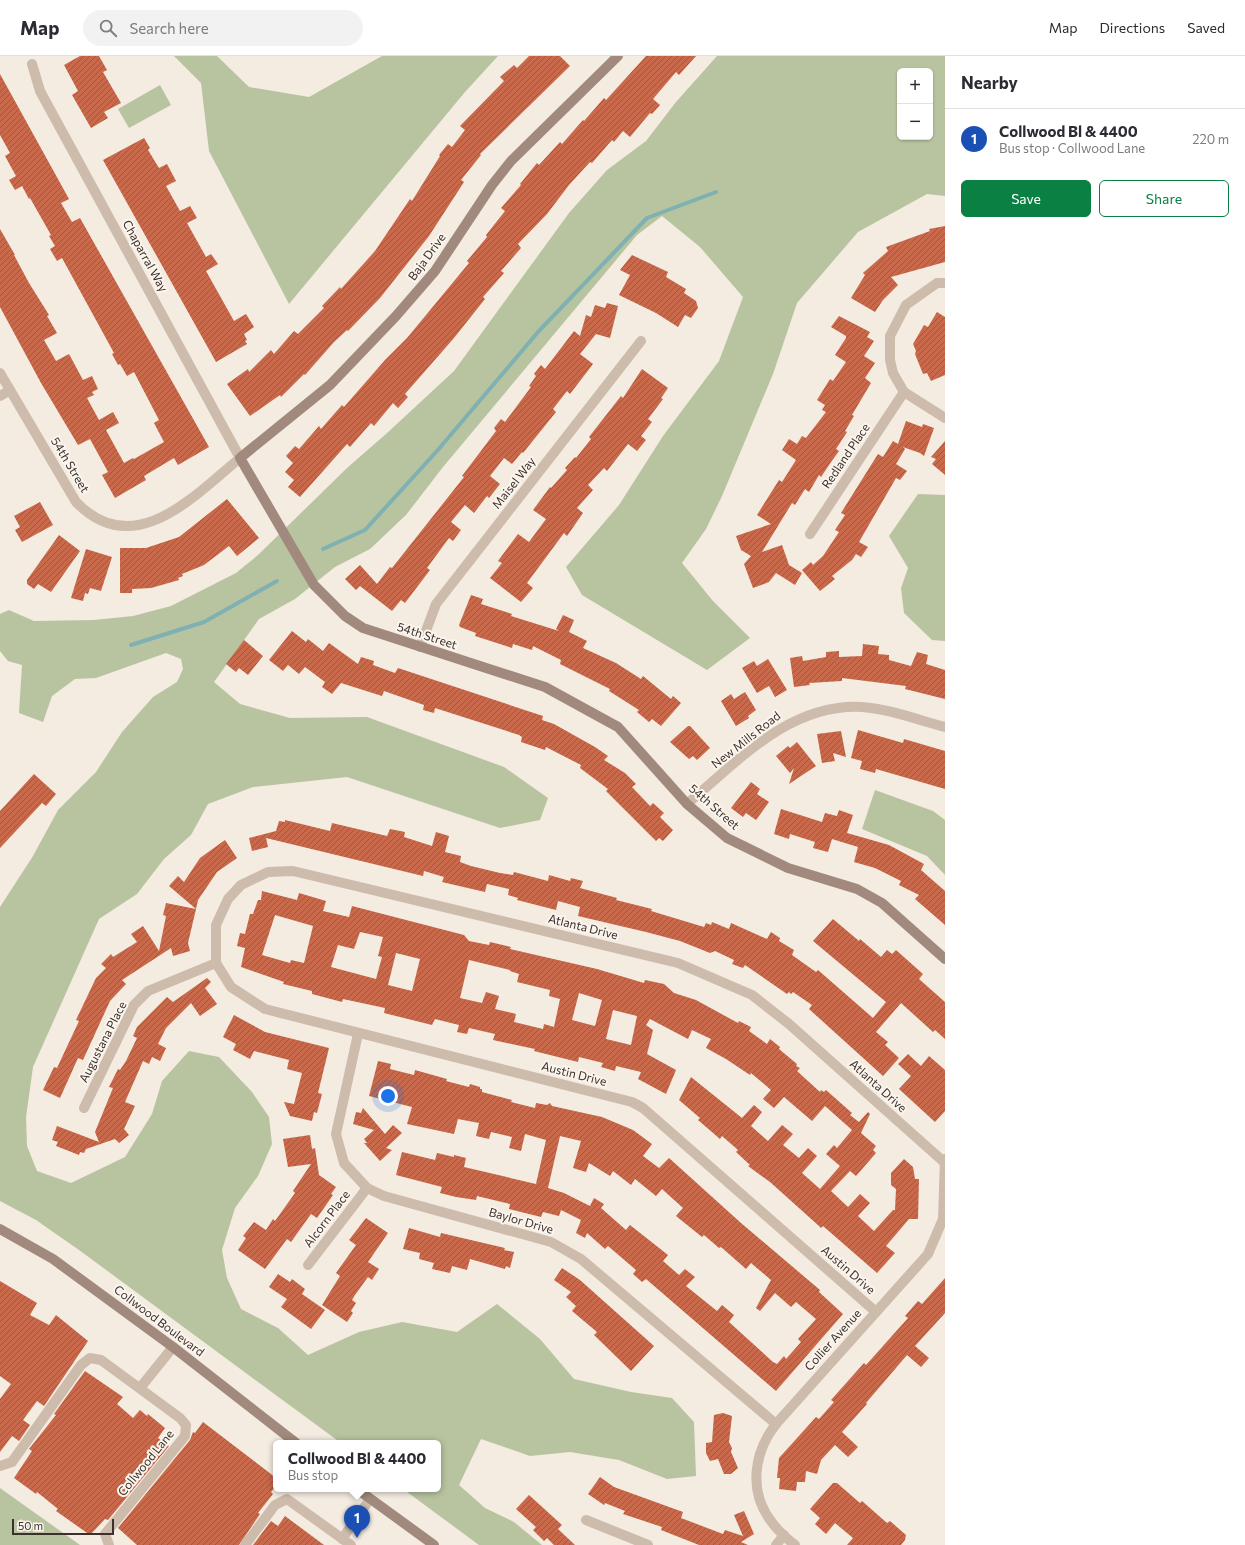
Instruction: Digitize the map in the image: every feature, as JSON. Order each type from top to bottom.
[{"type":"street","name":"Baja Drive","points":[[240,458],[330,385],[396,316],[435,271],[492,185],[511,161],[618,56]]},
{"type":"street","name":"Chaparral Way","points":[[32,64],[40,91],[240,458]]},
{"type":"street","points":[[945,283],[937,284],[906,305],[890,336],[890,360],[893,373],[904,392],[945,418]]},
{"type":"street","name":"Maisel Way","points":[[420,647],[436,604],[641,341]]},
{"type":"street","name":"54th Street","points":[[0,373],[76,502],[92,516],[112,525],[134,526],[154,522],[181,508],[240,458],[314,586],[345,616],[363,628],[545,687],[618,727],[688,804],[727,838],[788,868],[857,889],[882,903],[945,959]]},
{"type":"street","points":[[0,396],[10,390]]},
{"type":"street","name":"Redland Place","points":[[810,534],[904,392]]},
{"type":"street","name":"New Mills Road","points":[[688,804],[767,737],[793,721],[819,711],[861,707],[885,710],[945,727]]},
{"type":"street","name":"Atlanta Drive","points":[[216,962],[216,925],[228,899],[241,885],[268,872],[293,871],[678,963],[752,995],[789,1024],[944,1161]]},
{"type":"street","name":"Austin Drive","points":[[216,962],[231,987],[265,1009],[358,1034],[632,1102],[643,1108],[876,1312]]},
{"type":"street","name":"Augustana Place","points":[[84,1108],[134,1006],[148,991],[216,962]]},
{"type":"street","name":"Baylor Drive","points":[[358,1034],[336,1134],[344,1163],[367,1188],[384,1196],[551,1242],[581,1259],[776,1424]]},
{"type":"street","name":"Collier Avenue","points":[[795,1545],[765,1513],[758,1492],[756,1480],[756,1468],[760,1450],[768,1434],[776,1424],[928,1254],[943,1219],[944,1161]]},
{"type":"street","name":"Alcorn Place","points":[[308,1265],[367,1188]]},
{"type":"street","name":"Collwood Boulevard","points":[[0,1229],[53,1259],[173,1347],[292,1440]]},
{"type":"street","points":[[140,1388],[173,1347]]},
{"type":"street","name":"Collwood Lane","points":[[0,1466],[12,1462],[81,1365],[90,1358],[101,1360],[140,1388],[180,1418],[186,1425],[185,1436],[105,1534],[109,1545]]},
{"type":"street","points":[[361,1492],[434,1545]]},
{"type":"street","points":[[342,1539],[370,1499]]},
{"type":"street","points":[[245,1545],[275,1505],[286,1500],[351,1545]]},
{"type":"street","points":[[586,1520],[648,1545]]},
{"type":"street","points":[[776,1545],[784,1535]]},
{"type":"green space","points":[[174,56],[217,56],[249,87],[309,97],[382,56],[498,56],[465,92],[289,304],[209,151],[201,83]]},
{"type":"green space","points":[[717,56],[945,56],[945,196],[927,194],[858,232],[797,303],[773,374],[722,496],[706,529],[682,563],[713,601],[750,638],[707,670],[582,595],[566,567],[619,505],[663,436],[719,361],[743,297],[700,247],[662,216],[637,235],[443,467],[406,515],[370,549],[335,567],[295,599],[259,619],[214,682],[240,704],[290,718],[367,717],[504,767],[548,798],[540,820],[500,828],[347,777],[253,787],[208,804],[191,835],[164,859],[137,894],[99,919],[33,1067],[26,1117],[27,1146],[37,1171],[71,1183],[125,1157],[152,1114],[162,1081],[189,1051],[219,1057],[252,1092],[269,1117],[272,1144],[258,1176],[235,1208],[222,1250],[227,1278],[241,1309],[278,1328],[308,1355],[359,1332],[402,1322],[457,1332],[497,1304],[540,1339],[574,1379],[631,1392],[672,1398],[694,1422],[696,1476],[667,1479],[619,1460],[570,1452],[530,1456],[481,1439],[459,1485],[485,1508],[514,1522],[542,1545],[479,1545],[407,1492],[441,1492],[441,1440],[337,1440],[79,1250],[36,1220],[0,1201],[0,907],[33,856],[58,810],[96,772],[122,732],[153,697],[177,682],[183,669],[181,659],[166,653],[96,678],[75,679],[52,696],[43,722],[19,713],[22,665],[8,661],[0,651],[0,614],[9,610],[34,621],[94,620],[133,616],[171,606],[236,573],[258,555],[347,468],[454,371],[569,213],[607,170],[646,141],[676,102]]},
{"type":"green space","points":[[160,85],[171,105],[129,128],[118,109]]},
{"type":"green space","points":[[918,494],[945,495],[945,641],[932,640],[904,613],[901,588],[908,568],[889,536]]},
{"type":"green space","points":[[875,790],[933,811],[945,820],[945,875],[927,856],[862,829]]},
{"type":"green space","points":[[0,1488],[80,1545],[0,1545]]},
{"type":"building","points":[[80,56],[99,56],[107,70],[103,72],[121,103],[104,112],[108,118],[91,128],[72,95],[78,91],[64,65]]},
{"type":"building","points":[[529,56],[560,56],[570,66],[480,154],[481,155],[461,180],[464,182],[429,236],[380,298],[348,331],[347,330],[334,342],[305,375],[304,374],[281,397],[280,395],[250,416],[227,384],[248,369],[249,372],[271,350],[274,354],[294,331],[298,334],[324,308],[322,306],[340,287],[341,289],[375,251],[410,199],[412,201],[440,156],[439,155],[448,144],[452,147],[465,130],[460,126],[504,81],[500,77],[514,65],[517,68]]},
{"type":"building","points":[[646,56],[696,56],[679,75],[676,72],[653,99],[660,105],[652,114],[650,113],[630,137],[623,131],[614,142],[612,140],[592,163],[590,162],[569,185],[547,214],[518,244],[521,248],[501,271],[504,273],[483,297],[485,299],[454,338],[405,394],[408,397],[398,408],[393,403],[374,426],[371,423],[350,447],[347,444],[300,497],[288,487],[294,480],[285,472],[293,463],[286,456],[295,446],[299,449],[319,426],[321,429],[342,405],[344,407],[385,360],[407,338],[469,263],[467,261],[487,237],[486,235],[505,211],[501,208],[521,185],[520,184],[537,163],[539,165],[560,142],[562,144],[604,98],[606,100]]},
{"type":"building","points":[[0,74],[69,199],[61,203],[72,222],[80,218],[209,447],[178,465],[174,458],[144,476],[146,480],[115,498],[102,475],[108,472],[90,439],[78,445],[41,383],[0,307],[0,229],[29,283],[49,315],[47,316],[57,333],[44,340],[56,361],[69,354],[83,380],[92,376],[98,389],[92,392],[94,395],[87,398],[99,420],[113,412],[119,423],[106,430],[124,463],[164,442],[154,423],[159,420],[134,372],[127,376],[120,364],[118,365],[112,354],[114,353],[62,258],[57,261],[50,249],[55,246],[49,236],[51,235],[30,198],[29,199],[22,186],[15,190],[9,180],[16,176],[5,156],[10,153],[0,135]]},
{"type":"building","points":[[144,138],[150,148],[148,150],[159,168],[167,164],[176,181],[166,186],[180,211],[190,206],[197,218],[187,223],[206,257],[211,254],[218,264],[206,271],[234,321],[246,314],[254,327],[244,334],[247,344],[216,362],[103,160]]},
{"type":"building","points":[[945,226],[945,262],[891,277],[898,285],[883,300],[875,312],[851,298],[865,275],[863,273],[888,251],[886,247],[930,231],[929,229]]},
{"type":"building","points":[[632,255],[668,272],[666,277],[686,289],[684,293],[696,301],[698,308],[691,318],[685,315],[678,327],[656,313],[619,295],[630,275],[620,270]]},
{"type":"building","points":[[607,303],[618,306],[610,338],[596,334],[580,354],[593,364],[570,394],[567,391],[553,409],[556,412],[523,453],[522,452],[512,464],[504,458],[490,476],[500,484],[489,498],[487,496],[474,513],[465,505],[451,522],[461,530],[453,541],[449,538],[427,568],[430,570],[405,603],[401,600],[392,611],[360,586],[356,590],[345,579],[360,565],[377,584],[390,567],[392,568],[464,477],[462,476],[496,431],[494,428],[501,419],[505,422],[531,387],[529,386],[536,376],[534,374],[541,365],[545,369],[574,331],[580,336],[586,315],[591,317],[595,305],[605,308]]},
{"type":"building","points":[[937,312],[945,317],[945,375],[931,381],[927,373],[923,374],[915,354],[916,351],[913,344],[924,325],[928,327]]},
{"type":"building","points":[[839,316],[870,332],[867,337],[874,341],[864,356],[875,363],[865,378],[871,383],[852,415],[854,416],[845,431],[847,432],[836,449],[839,451],[821,477],[819,475],[809,492],[805,489],[795,505],[792,503],[762,552],[782,545],[789,565],[802,573],[795,585],[776,573],[769,582],[753,588],[744,564],[751,556],[741,550],[736,536],[771,524],[757,515],[779,480],[782,482],[796,460],[782,450],[789,439],[797,444],[802,436],[806,438],[826,412],[822,410],[825,405],[817,400],[830,379],[833,381],[846,362],[835,355],[846,338],[846,336],[831,327]]},
{"type":"building","points":[[642,369],[668,388],[661,398],[663,399],[648,419],[652,422],[641,436],[646,440],[637,451],[628,444],[607,471],[604,468],[588,485],[593,490],[577,508],[583,513],[567,536],[564,533],[527,583],[533,588],[521,602],[490,578],[502,563],[498,561],[518,534],[529,542],[546,519],[533,510],[550,487],[551,488],[567,470],[565,468],[575,457],[576,458],[591,439],[589,437],[621,396],[623,398]]},
{"type":"building","points":[[906,421],[922,427],[923,424],[934,428],[924,456],[903,447],[905,449],[896,464],[907,471],[900,480],[896,478],[859,542],[868,547],[861,557],[856,554],[852,560],[832,576],[835,579],[820,591],[802,570],[811,562],[813,565],[823,556],[839,532],[835,530],[845,515],[841,513],[878,454],[883,457],[893,441],[898,444]]},
{"type":"building","points":[[945,441],[945,475],[932,464],[936,459],[931,457]]},
{"type":"building","points":[[227,499],[259,538],[237,556],[229,546],[204,565],[182,574],[183,576],[178,578],[179,580],[151,588],[132,589],[132,593],[120,593],[120,548],[146,548],[179,537]]},
{"type":"building","points":[[40,502],[53,525],[22,542],[15,530],[20,527],[14,516]]},
{"type":"building","points":[[59,535],[80,551],[51,592],[38,584],[34,589],[27,584],[27,580]]},
{"type":"building","points":[[86,549],[112,557],[101,591],[90,588],[88,594],[85,593],[83,601],[71,598]]},
{"type":"building","points":[[471,595],[483,599],[481,604],[512,614],[511,616],[559,631],[556,629],[563,615],[574,620],[569,632],[587,641],[583,648],[616,663],[641,679],[643,676],[671,699],[673,696],[681,703],[661,726],[652,719],[649,722],[637,712],[639,710],[609,691],[610,689],[560,664],[561,660],[533,646],[532,650],[513,644],[512,648],[475,636],[476,633],[460,627],[459,625]]},
{"type":"building","points":[[292,631],[306,642],[308,639],[323,651],[329,643],[358,664],[361,657],[374,661],[373,665],[395,673],[398,668],[543,716],[542,720],[554,724],[608,756],[604,760],[625,773],[636,784],[632,787],[650,806],[653,803],[664,813],[660,817],[673,830],[663,841],[659,838],[656,841],[606,791],[608,789],[580,768],[581,765],[546,747],[545,750],[521,742],[522,737],[519,735],[435,708],[434,713],[423,710],[424,705],[384,691],[382,696],[341,683],[332,694],[322,687],[325,682],[305,667],[299,674],[288,665],[283,671],[269,660]]},
{"type":"building","points":[[244,640],[263,656],[248,675],[239,668],[236,672],[226,664]]},
{"type":"building","points":[[863,644],[879,646],[878,654],[889,655],[889,660],[911,666],[917,652],[928,655],[926,664],[945,670],[945,699],[905,689],[906,686],[842,678],[842,681],[809,683],[810,685],[794,687],[790,658],[802,656],[803,661],[826,657],[826,652],[839,651],[839,657],[862,656]]},
{"type":"building","points":[[768,659],[787,690],[775,697],[769,686],[757,693],[742,668],[754,661],[757,666]]},
{"type":"building","points":[[745,692],[756,710],[748,716],[749,718],[736,726],[721,701],[731,694],[734,699]]},
{"type":"building","points":[[688,726],[690,726],[710,748],[697,760],[693,756],[689,759],[670,742]]},
{"type":"building","points":[[858,730],[903,743],[904,739],[945,751],[945,789],[876,769],[875,773],[860,769],[862,761],[851,758]]},
{"type":"building","points":[[841,731],[846,757],[833,753],[835,761],[822,763],[817,734]]},
{"type":"building","points":[[797,742],[816,766],[789,784],[794,768],[790,773],[776,756],[788,746],[790,748]]},
{"type":"building","points":[[34,774],[56,794],[46,806],[42,803],[0,848],[0,811]]},
{"type":"building","points":[[751,782],[760,789],[757,794],[769,802],[756,820],[746,813],[743,817],[731,808]]},
{"type":"building","points":[[781,809],[822,822],[825,813],[837,816],[839,810],[853,815],[847,833],[889,845],[924,864],[921,870],[945,891],[945,925],[915,899],[919,895],[899,885],[901,881],[875,868],[854,862],[858,847],[832,839],[828,852],[813,848],[815,842],[790,834],[789,839],[774,834]]},
{"type":"building","points":[[285,820],[330,831],[332,823],[387,836],[390,829],[405,832],[404,837],[432,846],[436,832],[449,836],[445,852],[461,856],[460,862],[471,866],[513,875],[514,872],[548,881],[549,875],[570,881],[571,878],[583,881],[580,888],[617,898],[616,900],[652,909],[651,911],[704,927],[706,923],[711,925],[712,922],[729,929],[731,923],[767,939],[771,932],[780,938],[779,941],[794,950],[792,955],[816,972],[818,970],[873,1018],[886,1002],[813,941],[833,919],[881,957],[887,950],[892,954],[896,950],[923,974],[919,979],[945,1002],[945,1039],[935,1030],[933,1032],[901,1003],[876,1032],[888,1042],[885,1045],[899,1058],[883,1076],[809,1009],[812,1005],[793,992],[791,994],[789,992],[787,994],[745,965],[743,968],[732,964],[734,960],[715,951],[710,953],[680,941],[578,916],[580,907],[558,901],[556,910],[517,900],[518,898],[508,895],[509,889],[487,884],[485,892],[442,882],[444,877],[424,871],[423,876],[266,838],[268,847],[252,851],[249,838],[276,831],[279,821],[285,822]]},
{"type":"building","points":[[225,840],[237,858],[217,872],[198,900],[196,909],[169,886],[178,876],[184,882],[200,858]]},
{"type":"building","points":[[262,891],[297,900],[299,893],[326,901],[323,911],[349,917],[352,906],[464,935],[469,941],[489,945],[490,942],[511,947],[510,949],[597,969],[644,983],[645,980],[664,984],[674,993],[696,1000],[738,1023],[739,1021],[751,1027],[749,1031],[767,1044],[770,1039],[780,1047],[779,1049],[797,1064],[796,1066],[800,1068],[797,1071],[820,1092],[821,1090],[824,1092],[826,1090],[852,1113],[850,1115],[859,1122],[868,1112],[870,1114],[861,1133],[876,1146],[873,1150],[876,1153],[856,1176],[850,1171],[831,1191],[848,1207],[860,1194],[870,1203],[858,1216],[874,1231],[893,1210],[895,1210],[896,1189],[891,1185],[891,1173],[904,1159],[913,1167],[915,1179],[919,1179],[918,1219],[909,1219],[886,1246],[895,1253],[877,1273],[823,1226],[821,1228],[770,1182],[748,1166],[750,1165],[736,1152],[738,1150],[722,1136],[720,1139],[698,1120],[700,1118],[679,1100],[691,1077],[742,1118],[754,1105],[762,1112],[751,1126],[768,1141],[782,1125],[793,1134],[783,1145],[799,1158],[808,1148],[817,1156],[802,1173],[820,1189],[840,1166],[826,1154],[834,1145],[837,1148],[852,1130],[825,1106],[812,1121],[784,1097],[774,1108],[763,1099],[771,1090],[751,1073],[750,1075],[706,1048],[711,1039],[692,1030],[688,1039],[650,1019],[646,1025],[653,1030],[647,1054],[676,1070],[666,1094],[638,1079],[641,1072],[616,1066],[615,1071],[601,1067],[603,1063],[579,1057],[578,1062],[534,1051],[535,1049],[493,1040],[495,1034],[469,1028],[467,1034],[457,1032],[459,1025],[435,1019],[432,1025],[384,1013],[385,1008],[343,999],[342,1002],[312,994],[312,991],[283,984],[284,982],[241,967],[245,948],[237,946],[240,933],[245,934],[250,914],[253,914],[258,900],[261,900]],"holes":[[[275,915],[313,926],[304,963],[291,960],[290,963],[262,955]],[[360,932],[383,937],[378,956],[382,957],[376,979],[331,967],[338,945],[354,949]],[[396,953],[420,959],[412,991],[388,985]],[[469,960],[510,970],[519,974],[517,982],[550,990],[549,996],[560,999],[554,1027],[544,1024],[543,1029],[514,1022],[516,1014],[495,1009],[499,996],[486,992],[482,1003],[460,998]],[[579,993],[602,1000],[595,1026],[572,1020]],[[613,1010],[637,1016],[631,1045],[606,1039]]]},
{"type":"building","points":[[166,903],[196,909],[188,943],[190,951],[173,956],[171,948],[122,980],[126,984],[110,1001],[83,1060],[78,1058],[60,1098],[43,1090],[54,1067],[57,1068],[79,1021],[76,1020],[96,978],[106,968],[101,964],[111,954],[113,957],[137,942],[131,934],[143,926],[159,951],[166,916],[163,915]]},
{"type":"building","points":[[207,978],[211,982],[205,988],[217,1004],[200,1016],[191,1003],[166,1028],[158,1044],[166,1048],[160,1061],[152,1057],[149,1064],[143,1061],[125,1102],[135,1106],[124,1129],[129,1135],[119,1143],[115,1139],[86,1149],[84,1153],[80,1152],[79,1155],[56,1146],[58,1142],[52,1140],[57,1126],[99,1142],[95,1132],[113,1088],[109,1087],[118,1069],[120,1070],[126,1061],[137,1038],[133,1036],[137,1027],[167,997],[173,1002]]},
{"type":"building","points":[[234,1015],[265,1032],[329,1048],[318,1093],[322,1094],[317,1113],[314,1112],[312,1121],[290,1116],[284,1102],[294,1104],[302,1073],[287,1069],[289,1060],[254,1051],[250,1059],[233,1050],[236,1044],[223,1037]]},
{"type":"building","points":[[908,1054],[921,1066],[929,1056],[945,1070],[945,1111],[935,1122],[899,1089],[911,1076],[898,1064]]},
{"type":"building","points":[[378,1061],[391,1064],[390,1069],[414,1075],[415,1070],[447,1079],[446,1081],[469,1087],[470,1084],[480,1087],[482,1092],[512,1100],[511,1102],[535,1108],[536,1103],[547,1105],[550,1103],[552,1106],[602,1117],[633,1130],[652,1144],[643,1156],[659,1168],[669,1158],[741,1223],[820,1290],[819,1292],[843,1314],[776,1391],[646,1279],[642,1282],[633,1274],[636,1270],[608,1246],[605,1249],[587,1233],[585,1238],[576,1233],[581,1220],[561,1210],[559,1216],[543,1212],[541,1217],[509,1209],[510,1204],[477,1196],[476,1200],[456,1197],[440,1193],[442,1187],[396,1175],[402,1152],[435,1160],[437,1153],[466,1158],[464,1167],[536,1184],[546,1140],[525,1134],[521,1151],[509,1148],[512,1137],[491,1132],[489,1139],[476,1136],[479,1123],[458,1119],[454,1134],[407,1124],[412,1107],[369,1096]],"holes":[[[560,1136],[581,1141],[573,1168],[586,1172],[589,1163],[610,1176],[613,1171],[631,1185],[635,1179],[656,1196],[662,1189],[683,1208],[676,1216],[702,1237],[704,1235],[719,1248],[721,1247],[746,1269],[751,1263],[771,1280],[756,1308],[760,1311],[775,1293],[791,1307],[796,1302],[816,1319],[798,1339],[801,1342],[786,1359],[784,1356],[777,1364],[773,1362],[729,1322],[734,1315],[722,1305],[717,1311],[686,1286],[695,1277],[685,1269],[679,1275],[663,1261],[668,1255],[630,1225],[626,1230],[601,1208],[604,1204],[594,1198],[590,1206],[564,1193],[548,1188]]]},
{"type":"building","points":[[363,1108],[385,1134],[393,1125],[402,1133],[386,1148],[392,1150],[380,1161],[364,1143],[367,1143],[364,1139],[374,1130],[353,1124],[356,1112],[361,1113]]},
{"type":"building","points":[[310,1135],[312,1149],[315,1148],[319,1175],[336,1187],[331,1194],[333,1195],[317,1218],[311,1214],[291,1242],[287,1239],[265,1269],[238,1250],[246,1238],[243,1236],[254,1222],[266,1230],[273,1219],[275,1221],[295,1193],[293,1191],[311,1164],[288,1167],[283,1139]]},
{"type":"building","points":[[366,1218],[388,1233],[368,1262],[379,1269],[372,1280],[368,1277],[355,1295],[352,1300],[356,1303],[351,1311],[353,1313],[347,1322],[322,1305],[340,1276],[336,1273],[356,1245],[349,1240]]},
{"type":"building","points":[[409,1228],[440,1237],[441,1233],[505,1248],[504,1250],[514,1252],[510,1268],[506,1266],[505,1269],[470,1259],[467,1270],[452,1266],[450,1273],[432,1269],[434,1263],[419,1259],[420,1253],[403,1249]]},
{"type":"building","points":[[562,1268],[580,1280],[654,1346],[631,1371],[594,1335],[597,1332],[572,1311],[576,1306],[566,1297],[571,1292],[554,1280]]},
{"type":"building","points":[[278,1274],[290,1282],[292,1279],[305,1289],[302,1294],[325,1310],[311,1329],[281,1307],[287,1299],[269,1287]]},
{"type":"building","points":[[945,1278],[945,1313],[915,1346],[929,1358],[921,1367],[907,1355],[842,1432],[858,1447],[848,1457],[835,1445],[821,1460],[817,1474],[806,1471],[805,1482],[797,1482],[796,1491],[779,1489],[780,1478],[777,1478],[779,1458],[816,1417],[819,1419],[834,1402],[831,1400],[864,1363],[866,1365],[908,1318],[905,1316],[918,1301],[922,1304]]},
{"type":"building","points":[[0,1281],[37,1303],[30,1315],[49,1325],[56,1315],[88,1341],[44,1406],[37,1401],[23,1420],[30,1425],[19,1441],[12,1436],[0,1452],[0,1399],[11,1384],[0,1376]]},
{"type":"building","points":[[85,1371],[123,1397],[117,1404],[133,1418],[140,1410],[147,1416],[148,1414],[165,1428],[158,1438],[169,1446],[108,1520],[105,1519],[90,1535],[56,1511],[58,1509],[37,1492],[36,1494],[14,1478],[32,1451],[29,1449],[56,1415],[54,1414]]},
{"type":"building","points":[[723,1413],[732,1416],[729,1442],[732,1448],[731,1452],[738,1468],[731,1474],[724,1474],[718,1459],[710,1461],[706,1453],[706,1443],[712,1442],[714,1415]]},
{"type":"building","points":[[203,1422],[271,1474],[273,1476],[273,1490],[271,1492],[273,1494],[258,1513],[260,1514],[239,1545],[137,1545],[118,1528],[190,1440],[193,1432],[195,1433]]},
{"type":"building","points":[[600,1477],[614,1487],[683,1512],[681,1518],[723,1534],[725,1530],[743,1536],[734,1515],[744,1511],[754,1534],[741,1542],[748,1545],[699,1545],[661,1530],[662,1527],[623,1514],[625,1511],[605,1503],[604,1505],[588,1494]]},
{"type":"building","points":[[833,1483],[837,1483],[860,1503],[862,1501],[887,1523],[890,1521],[906,1535],[905,1540],[901,1545],[847,1545],[853,1538],[835,1523],[826,1534],[815,1524],[820,1518],[810,1509]]},
{"type":"building","points":[[529,1495],[562,1525],[558,1529],[575,1545],[554,1545],[547,1538],[544,1541],[533,1530],[536,1527],[516,1509]]},
{"type":"building","points":[[285,1516],[324,1545],[253,1545],[271,1521],[278,1526]]},
{"type":"waterway","points":[[323,549],[365,530],[437,451],[538,332],[647,218],[716,192]]},
{"type":"waterway","points":[[131,645],[204,622],[277,581]]},
{"type":"place","name":"Collwood Bl & 4400","points":[[357,1538]]}]
